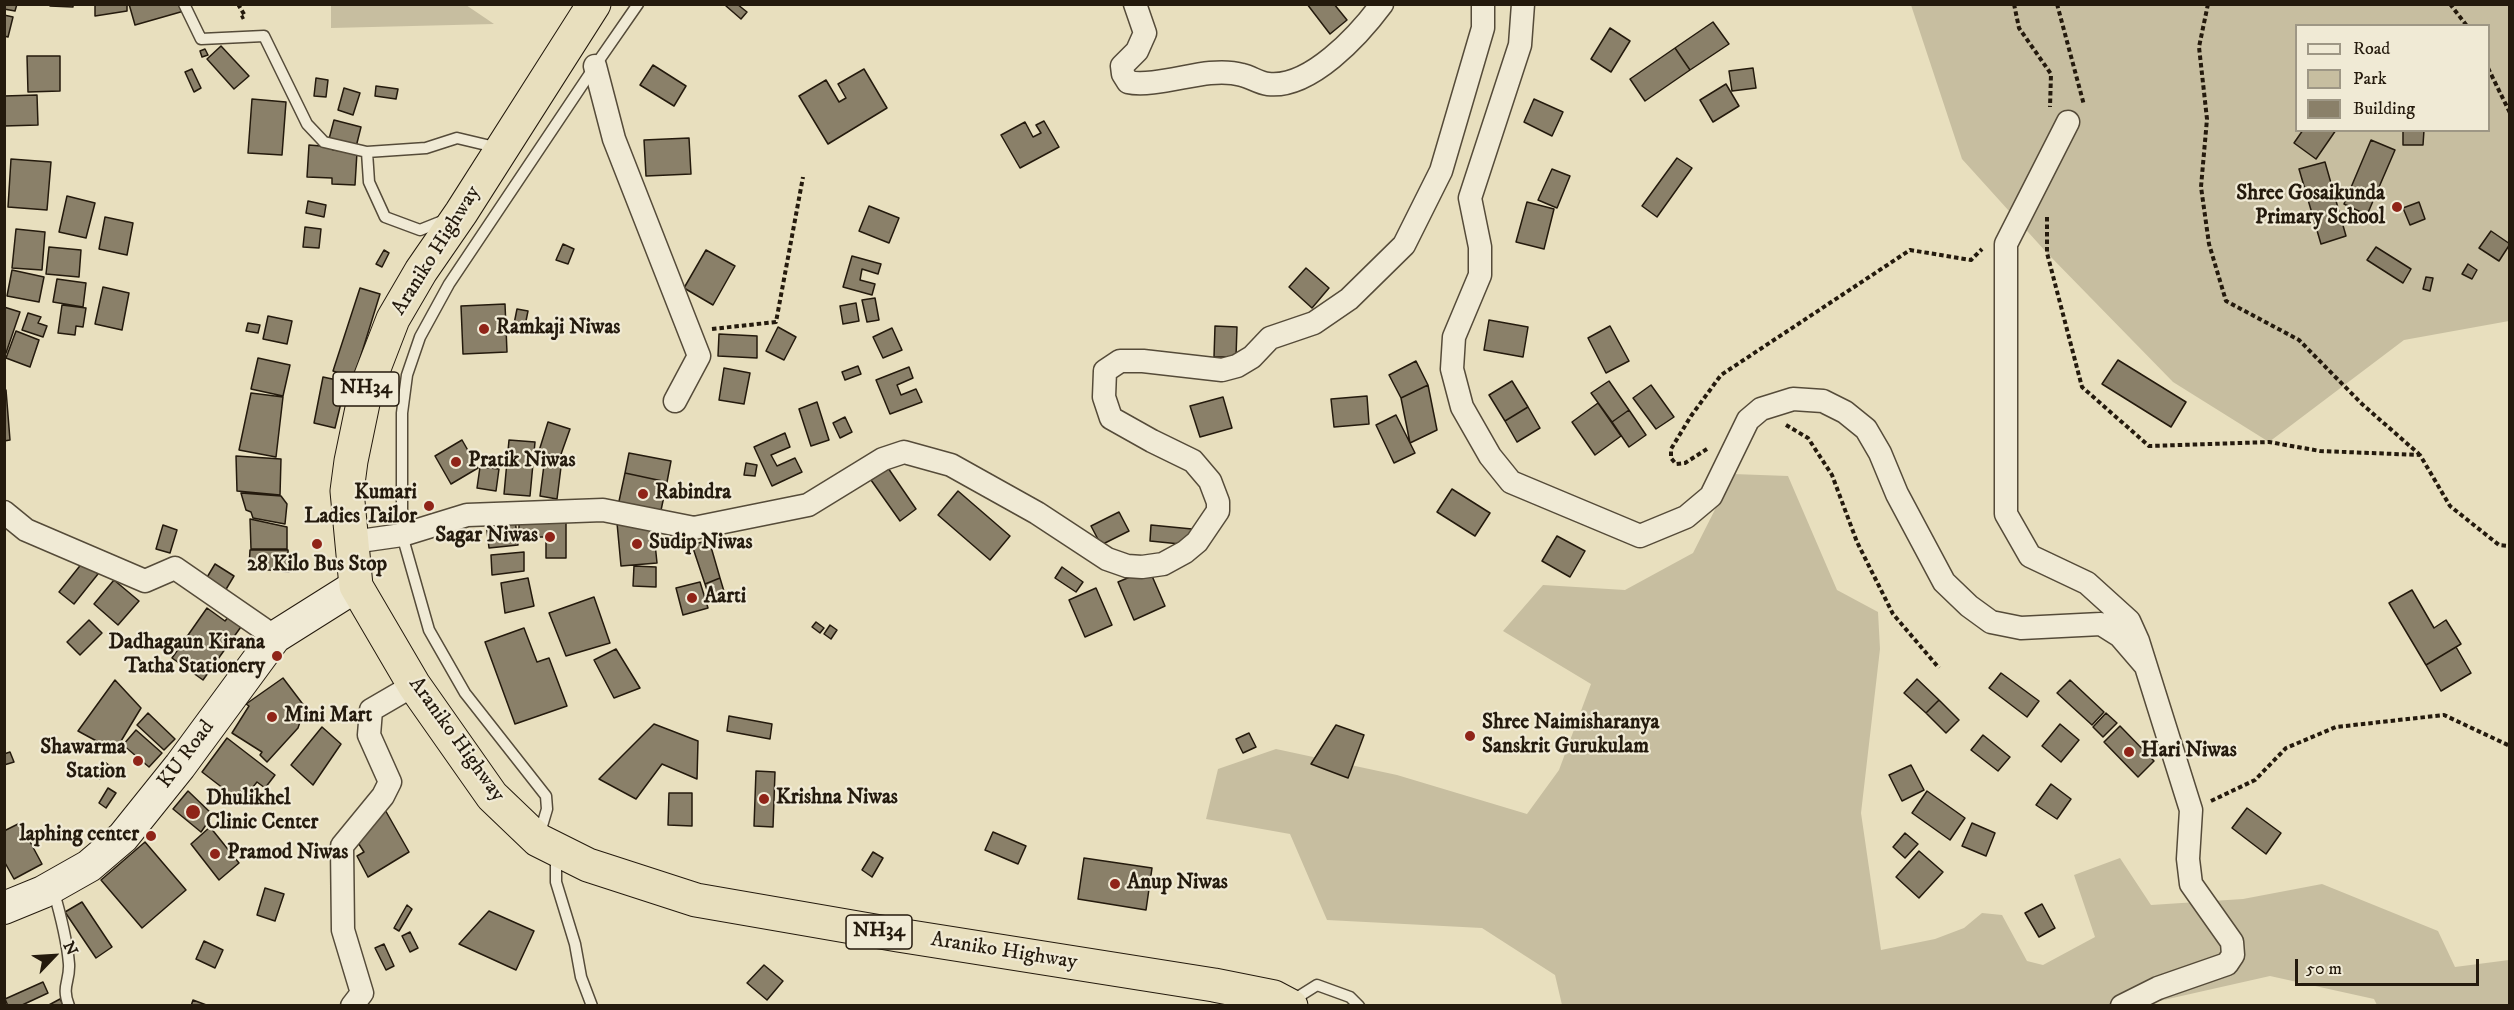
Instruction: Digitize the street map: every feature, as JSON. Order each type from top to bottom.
[{"type":"highway","name":"Araniko Highway","points":[[594,4],[461,213],[421,271],[393,320],[366,389],[347,491],[356,586],[414,685],[492,796],[547,845],[588,865],[696,900],[909,937],[1224,986],[1274,997],[1289,1005]]},
{"type":"street","points":[[1135,4],[1145,33],[1137,51],[1122,66],[1123,74],[1128,82],[1141,85],[1181,76],[1222,72],[1243,75],[1266,84],[1282,84],[1315,71],[1367,24],[1382,4]]},
{"type":"street","points":[[353,542],[402,535],[467,515],[603,510],[694,528],[808,505],[883,459],[904,452],[951,465],[1037,513],[1107,559],[1127,566],[1142,567],[1163,564],[1185,552],[1197,542],[1218,511],[1218,501],[1210,481],[1192,461],[1111,418],[1104,397],[1105,371],[1120,361],[1143,361],[1222,370],[1237,366],[1252,357],[1270,338],[1314,323],[1349,299],[1404,246],[1441,171],[1483,28],[1483,4]]},
{"type":"street","points":[[1523,4],[1520,45],[1470,198],[1480,247],[1480,275],[1454,337],[1452,369],[1462,407],[1490,456],[1511,482],[1640,536],[1686,517],[1711,496],[1748,420],[1761,409],[1793,399],[1823,401],[1845,412],[1866,429],[1880,453],[1897,494],[1944,582],[1969,606],[1991,622],[2021,628],[2101,624],[2120,636],[2145,665]]},
{"type":"street","points":[[595,66],[614,139],[699,357],[675,401]]},
{"type":"street","points":[[2059,120],[2006,244],[2006,514],[2030,556],[2087,583],[2129,621],[2138,641],[2191,810],[2188,859],[2191,885],[2232,942],[2233,956],[2227,964],[2158,988],[2122,1005]]},
{"type":"street","points":[[4,512],[26,530],[145,580],[175,568],[275,637]]},
{"type":"street","name":"KU Road","points":[[4,908],[53,887],[89,866],[123,837],[180,766],[275,637],[356,586]]},
{"type":"street","points":[[352,1005],[362,993],[343,930],[342,846],[383,796],[390,782],[369,735],[371,710],[414,685]]},
{"type":"lane","points":[[184,4],[201,39],[264,36],[308,124],[324,142],[367,152],[426,148],[457,138],[502,149]]},
{"type":"lane","points":[[592,1005],[581,977],[575,944],[547,845],[546,796],[465,693],[429,630],[402,535],[402,413],[407,375],[420,337],[449,284],[638,4]]},
{"type":"lane","points":[[367,152],[369,182],[384,217],[420,230],[461,213]]},
{"type":"lane","points":[[53,887],[61,917],[69,965],[64,993],[69,1005]]},
{"type":"lane","points":[[1289,1005],[1295,997],[1317,985],[1350,997],[1359,1005]]},
{"type":"path","points":[[2014,4],[2019,28],[2051,74],[2059,120],[2087,117],[2057,4]]},
{"type":"path","points":[[2208,4],[2199,47],[2207,120],[2201,187],[2209,244],[2226,301],[2299,340],[2362,404],[2420,455],[2450,506],[2499,545],[2510,546]]},
{"type":"path","points":[[2450,4],[2465,24]]},
{"type":"path","points":[[2490,72],[2510,113]]},
{"type":"path","points":[[699,357],[712,328],[776,322],[803,177]]},
{"type":"path","points":[[2047,208],[2047,253],[2082,387],[2149,446],[2268,442],[2320,451],[2420,455]]},
{"type":"path","points":[[1939,668],[1893,614],[1857,542],[1832,475],[1808,438],[1784,424],[1748,420],[1729,430],[1714,444],[1685,463],[1676,464],[1671,458],[1671,449],[1691,416],[1721,375],[1910,250],[1971,260],[1987,244]]},
{"type":"path","points":[[2191,810],[2255,780],[2286,748],[2336,727],[2444,715],[2510,746]]},
{"type":"green space","points":[[331,5],[466,5],[494,24],[331,28]]},
{"type":"green space","points":[[1911,5],[2509,5],[2509,321],[2404,340],[2269,442],[2173,382],[2047,253],[1962,159]]},
{"type":"green space","points":[[1733,474],[1788,476],[1837,590],[1878,612],[1880,649],[1861,813],[1881,950],[1935,939],[1964,928],[1982,913],[2002,915],[2027,961],[2043,965],[2095,937],[2074,875],[2120,858],[2151,905],[2243,899],[2322,884],[2438,931],[2455,967],[2509,960],[2509,1005],[2377,1005],[2374,999],[2270,976],[2137,1006],[1562,1005],[1555,975],[1482,928],[1327,920],[1290,834],[1206,819],[1218,769],[1276,749],[1397,775],[1527,814],[1559,770],[1591,684],[1503,631],[1543,585],[1625,590],[1693,553]]},
{"type":"building","points":[[4,4],[17,4],[15,11],[4,9]]},
{"type":"building","points":[[50,4],[73,4],[73,7],[50,6]]},
{"type":"building","points":[[95,4],[127,4],[127,11],[95,16]]},
{"type":"building","points":[[129,4],[182,4],[184,11],[135,25]]},
{"type":"building","points":[[737,4],[747,12],[741,19],[726,6]]},
{"type":"building","points":[[1307,4],[1334,4],[1347,20],[1330,34]]},
{"type":"building","points":[[4,15],[13,17],[8,37],[4,36]]},
{"type":"building","points":[[1713,22],[1729,44],[1690,70],[1675,48]]},
{"type":"building","points":[[1610,28],[1630,41],[1611,72],[1591,59]]},
{"type":"building","points":[[221,46],[249,76],[234,89],[207,59]]},
{"type":"building","points":[[1675,48],[1690,70],[1645,101],[1630,79]]},
{"type":"building","points":[[205,49],[208,55],[202,57],[200,51]]},
{"type":"building","points":[[27,56],[60,56],[60,91],[28,92]]},
{"type":"building","points":[[653,65],[686,86],[674,106],[640,85]]},
{"type":"building","points":[[1753,68],[1756,88],[1732,91],[1729,71]]},
{"type":"building","points":[[192,69],[201,88],[194,92],[185,72]]},
{"type":"building","points":[[864,69],[887,108],[828,144],[799,96],[826,80],[839,102],[846,98],[838,84]]},
{"type":"building","points":[[316,78],[328,80],[326,97],[314,96]]},
{"type":"building","points":[[1726,84],[1739,106],[1713,122],[1700,100]]},
{"type":"building","points":[[376,86],[398,89],[396,99],[375,96]]},
{"type":"building","points":[[344,88],[360,93],[353,115],[338,110]]},
{"type":"building","points":[[37,95],[38,125],[4,126],[4,96]]},
{"type":"building","points":[[252,99],[286,102],[282,155],[248,153]]},
{"type":"building","points":[[1534,99],[1563,112],[1552,136],[1524,122]]},
{"type":"building","points":[[334,120],[361,127],[356,147],[329,139]]},
{"type":"building","points":[[1044,121],[1059,147],[1020,168],[1001,135],[1025,122],[1033,137],[1041,133],[1036,125]]},
{"type":"building","points":[[2302,132],[2335,132],[2316,159],[2294,143]]},
{"type":"building","points":[[2403,132],[2424,132],[2423,145],[2403,145]]},
{"type":"building","points":[[689,138],[691,174],[646,176],[644,140]]},
{"type":"building","points":[[2371,140],[2395,150],[2367,215],[2344,204]]},
{"type":"building","points":[[309,145],[357,152],[355,185],[332,184],[332,178],[307,177]]},
{"type":"building","points":[[1677,158],[1692,168],[1657,217],[1642,206]]},
{"type":"building","points":[[11,159],[51,162],[47,210],[8,207]]},
{"type":"building","points":[[2325,162],[2346,236],[2321,244],[2299,169]]},
{"type":"building","points":[[1552,169],[1570,176],[1557,208],[1538,200]]},
{"type":"building","points":[[67,196],[95,203],[86,238],[59,232]]},
{"type":"building","points":[[308,201],[326,205],[324,217],[306,213]]},
{"type":"building","points":[[1527,202],[1554,209],[1544,249],[1516,242]]},
{"type":"building","points":[[2419,202],[2425,219],[2410,225],[2403,208]]},
{"type":"building","points":[[869,206],[899,218],[889,243],[859,231]]},
{"type":"building","points":[[105,217],[133,223],[127,255],[99,249]]},
{"type":"building","points":[[305,227],[321,229],[319,248],[303,247]]},
{"type":"building","points":[[16,229],[45,232],[42,270],[12,268]]},
{"type":"building","points":[[2491,231],[2510,244],[2499,261],[2479,248]]},
{"type":"building","points":[[563,244],[574,249],[568,264],[556,260]]},
{"type":"building","points":[[49,247],[81,250],[79,277],[46,274]]},
{"type":"building","points":[[2376,247],[2411,269],[2403,283],[2367,260]]},
{"type":"building","points":[[384,250],[389,253],[382,267],[376,264]]},
{"type":"building","points":[[706,250],[735,266],[713,305],[684,288]]},
{"type":"building","points":[[852,256],[881,264],[878,274],[862,269],[860,280],[875,284],[872,295],[843,287]]},
{"type":"building","points":[[2468,264],[2477,270],[2472,279],[2462,274]]},
{"type":"building","points":[[1306,268],[1329,288],[1312,308],[1289,287]]},
{"type":"building","points":[[12,270],[44,277],[39,302],[7,296]]},
{"type":"building","points":[[2426,277],[2433,278],[2430,291],[2423,289]]},
{"type":"building","points":[[57,279],[86,283],[83,307],[53,302]]},
{"type":"building","points":[[103,287],[129,293],[122,330],[95,324]]},
{"type":"building","points":[[360,288],[380,294],[354,378],[333,371]]},
{"type":"building","points":[[875,298],[879,320],[867,322],[862,300]]},
{"type":"building","points":[[856,303],[859,321],[843,324],[840,306]]},
{"type":"building","name":"Ramkaji Niwas","points":[[505,304],[507,352],[463,354],[461,306]]},
{"type":"building","points":[[62,305],[86,308],[83,327],[76,326],[75,335],[58,333]]},
{"type":"building","points":[[4,307],[20,312],[6,353],[4,352]]},
{"type":"building","points":[[517,309],[528,311],[525,326],[514,324]]},
{"type":"building","points":[[28,313],[41,317],[38,323],[47,326],[43,337],[22,330]]},
{"type":"building","points":[[268,316],[292,321],[287,344],[263,339]]},
{"type":"building","points":[[1489,320],[1528,327],[1523,357],[1484,350]]},
{"type":"building","points":[[248,323],[260,325],[258,333],[246,331]]},
{"type":"building","points":[[1215,326],[1237,327],[1236,357],[1214,357]]},
{"type":"building","points":[[1610,326],[1629,361],[1606,373],[1588,338]]},
{"type":"building","points":[[778,327],[796,337],[784,360],[766,351]]},
{"type":"building","points":[[892,328],[902,350],[883,358],[873,337]]},
{"type":"building","points":[[16,331],[39,340],[30,367],[6,358]]},
{"type":"building","points":[[719,334],[757,336],[757,358],[718,356]]},
{"type":"building","points":[[258,358],[290,365],[283,396],[251,389]]},
{"type":"building","points":[[2118,360],[2186,402],[2171,427],[2102,384]]},
{"type":"building","points":[[1416,361],[1428,385],[1401,398],[1389,375]]},
{"type":"building","points":[[858,366],[861,374],[845,380],[842,372]]},
{"type":"building","points":[[909,367],[913,378],[897,385],[901,395],[916,389],[922,402],[890,414],[876,380]]},
{"type":"building","points":[[724,368],[750,373],[744,404],[719,400]]},
{"type":"building","points":[[323,377],[346,382],[335,428],[314,423]]},
{"type":"building","points":[[1512,381],[1528,407],[1505,421],[1489,395]]},
{"type":"building","points":[[1609,381],[1629,410],[1612,422],[1591,393]]},
{"type":"building","points":[[1428,385],[1437,430],[1410,443],[1401,398]]},
{"type":"building","points":[[1651,385],[1674,417],[1656,429],[1633,398]]},
{"type":"building","points":[[4,390],[6,390],[10,440],[4,441]]},
{"type":"building","points":[[251,393],[283,397],[276,457],[239,450]]},
{"type":"building","points":[[1367,396],[1369,424],[1334,427],[1331,399]]},
{"type":"building","points":[[1223,397],[1232,428],[1200,437],[1190,406]]},
{"type":"building","points":[[817,402],[829,440],[811,446],[799,409]]},
{"type":"building","points":[[1598,403],[1621,436],[1595,455],[1572,422]]},
{"type":"building","points":[[1528,407],[1540,428],[1517,442],[1505,421]]},
{"type":"building","points":[[1629,410],[1646,435],[1629,447],[1612,422]]},
{"type":"building","points":[[1396,415],[1415,453],[1394,463],[1376,425]]},
{"type":"building","points":[[845,417],[852,432],[840,438],[833,423]]},
{"type":"building","points":[[548,422],[570,429],[560,457],[539,451]]},
{"type":"building","points":[[785,433],[790,447],[771,455],[777,466],[795,458],[802,472],[772,486],[754,447]]},
{"type":"building","name":"Pratik Niwas","points":[[462,440],[478,468],[451,484],[435,456]]},
{"type":"building","points":[[509,440],[535,442],[530,496],[504,494]]},
{"type":"building","points":[[629,453],[671,461],[667,482],[625,473]]},
{"type":"building","points":[[236,456],[281,459],[280,495],[237,491]]},
{"type":"building","points":[[545,457],[562,459],[557,499],[540,496]]},
{"type":"building","points":[[746,463],[757,465],[755,476],[744,475]]},
{"type":"building","points":[[480,467],[499,469],[496,491],[477,488]]},
{"type":"building","points":[[888,468],[916,509],[900,521],[871,480]]},
{"type":"building","name":"Rabindra","points":[[625,473],[667,482],[660,515],[618,506]]},
{"type":"building","points":[[1452,489],[1490,513],[1475,536],[1437,512]]},
{"type":"building","points":[[958,491],[1010,536],[990,560],[938,515]]},
{"type":"building","points":[[241,493],[281,496],[287,504],[285,524],[253,518],[251,512],[246,510]]},
{"type":"building","points":[[1119,512],[1129,531],[1101,545],[1091,526]]},
{"type":"building","name":"Sagar Niwas","points":[[519,517],[566,518],[566,558],[546,558],[546,537],[519,537]]},
{"type":"building","points":[[250,519],[287,527],[287,549],[251,549]]},
{"type":"building","points":[[515,519],[518,545],[489,548],[486,522]]},
{"type":"building","name":"Sudip Niwas","points":[[617,523],[653,524],[657,563],[621,566]]},
{"type":"building","points":[[163,525],[177,530],[170,553],[156,549]]},
{"type":"building","points":[[1151,525],[1192,529],[1190,545],[1150,541]]},
{"type":"building","points":[[1557,536],[1585,551],[1570,577],[1542,561]]},
{"type":"building","points":[[709,540],[720,578],[705,584],[692,545]]},
{"type":"building","points":[[250,550],[288,550],[289,572],[249,568]]},
{"type":"building","points":[[524,552],[524,571],[492,575],[491,555]]},
{"type":"building","points":[[83,562],[98,574],[74,604],[59,592]]},
{"type":"building","points":[[215,564],[234,576],[225,591],[206,579]]},
{"type":"building","points":[[634,566],[656,567],[656,587],[633,586]]},
{"type":"building","points":[[1062,567],[1083,582],[1076,592],[1055,578]]},
{"type":"building","points":[[1149,569],[1165,606],[1134,620],[1118,582]]},
{"type":"building","points":[[528,578],[534,606],[505,613],[501,583]]},
{"type":"building","points":[[720,578],[726,598],[711,602],[705,584]]},
{"type":"building","points":[[114,580],[139,601],[118,625],[94,604]]},
{"type":"building","name":"Aarti","points":[[700,582],[708,608],[683,615],[676,588]]},
{"type":"building","points":[[1096,588],[1112,625],[1085,637],[1069,600]]},
{"type":"building","points":[[2412,590],[2434,628],[2446,620],[2461,644],[2426,665],[2389,603]]},
{"type":"building","points":[[594,597],[610,643],[566,656],[549,613]]},
{"type":"building","points":[[207,608],[225,621],[230,615],[243,624],[203,680],[172,658]]},
{"type":"building","points":[[89,620],[102,633],[80,655],[67,642]]},
{"type":"building","points":[[816,622],[824,628],[820,633],[812,627]]},
{"type":"building","points":[[830,625],[837,630],[831,639],[824,634]]},
{"type":"building","points":[[524,628],[537,662],[549,658],[567,706],[515,724],[485,642]]},
{"type":"building","points":[[2456,647],[2471,673],[2441,691],[2426,665]]},
{"type":"building","points":[[616,649],[640,688],[614,698],[594,660]]},
{"type":"building","points":[[2001,673],[2039,701],[2027,717],[1989,688]]},
{"type":"building","name":"Mini Mart","points":[[283,678],[305,707],[298,728],[267,762],[260,755],[262,752],[232,733],[249,706],[246,704]]},
{"type":"building","points":[[1917,679],[1939,700],[1926,713],[1904,693]]},
{"type":"building","points":[[115,680],[141,708],[115,751],[78,731]]},
{"type":"building","points":[[2070,680],[2104,712],[2092,725],[2057,693]]},
{"type":"building","points":[[1939,700],[1959,720],[1946,733],[1926,713]]},
{"type":"building","points":[[148,713],[175,739],[164,750],[137,725]]},
{"type":"building","points":[[2106,713],[2117,723],[2103,737],[2093,727]]},
{"type":"building","points":[[729,716],[772,724],[770,739],[727,731]]},
{"type":"building","points":[[654,724],[698,741],[697,779],[662,764],[636,799],[599,779]]},
{"type":"building","points":[[2060,724],[2079,740],[2061,762],[2042,746]]},
{"type":"building","points":[[1336,725],[1364,735],[1348,778],[1311,764]]},
{"type":"building","name":"Hari Niwas","points":[[2120,726],[2154,761],[2138,777],[2104,742]]},
{"type":"building","points":[[322,727],[341,744],[313,785],[291,765]]},
{"type":"building","points":[[136,730],[162,753],[149,767],[123,745]]},
{"type":"building","points":[[1249,733],[1256,747],[1243,753],[1236,739]]},
{"type":"building","points":[[1983,735],[2010,757],[1998,771],[1971,750]]},
{"type":"building","points":[[227,738],[275,775],[265,788],[257,782],[241,802],[202,772]]},
{"type":"building","points":[[10,752],[14,762],[4,765],[4,754]]},
{"type":"building","points":[[105,762],[111,767],[100,779],[95,773]]},
{"type":"building","points":[[1911,765],[1924,790],[1902,801],[1889,775]]},
{"type":"building","name":"Krishna Niwas","points":[[756,771],[775,772],[773,827],[754,826]]},
{"type":"building","points":[[2051,784],[2071,799],[2057,819],[2036,805]]},
{"type":"building","points":[[108,788],[116,793],[106,808],[99,803]]},
{"type":"building","name":"Dhulikhel Clinic Center","points":[[188,791],[213,815],[201,832],[173,809]]},
{"type":"building","points":[[1927,791],[1965,818],[1950,840],[1912,813]]},
{"type":"building","points":[[669,793],[692,793],[692,826],[668,825]]},
{"type":"building","points":[[384,808],[409,852],[368,877],[357,856],[364,852],[355,838]]},
{"type":"building","points":[[2247,808],[2281,833],[2266,854],[2232,828]]},
{"type":"building","points":[[20,823],[42,864],[14,879],[4,861],[4,831]]},
{"type":"building","points":[[1972,823],[1995,833],[1986,856],[1962,846]]},
{"type":"building","name":"Pramod Niwas","points":[[210,827],[239,863],[219,880],[191,844]]},
{"type":"building","points":[[993,832],[1026,846],[1018,864],[985,850]]},
{"type":"building","points":[[1905,833],[1918,844],[1905,858],[1893,847]]},
{"type":"building","points":[[145,842],[186,890],[142,928],[101,880]]},
{"type":"building","points":[[1919,851],[1943,872],[1919,898],[1896,877]]},
{"type":"building","points":[[873,852],[883,858],[872,877],[862,870]]},
{"type":"building","name":"Anup Niwas","points":[[1084,858],[1152,868],[1146,910],[1078,899]]},
{"type":"building","points":[[265,888],[284,894],[275,921],[257,915]]},
{"type":"building","points":[[82,902],[112,947],[96,958],[65,912]]},
{"type":"building","points":[[2042,904],[2055,928],[2039,937],[2025,913]]},
{"type":"building","points":[[407,905],[412,909],[399,931],[394,928]]},
{"type":"building","points":[[489,911],[534,931],[516,970],[459,944]]},
{"type":"building","points":[[410,932],[418,948],[410,952],[402,936]]},
{"type":"building","points":[[204,941],[223,950],[215,968],[196,959]]},
{"type":"building","points":[[384,944],[394,966],[386,970],[375,948]]},
{"type":"building","points":[[764,965],[783,981],[767,1000],[747,983]]},
{"type":"building","points":[[43,982],[48,993],[20,1006],[8,1006],[5,999]]},
{"type":"building","points":[[60,999],[64,1006],[47,1006]]},
{"type":"building","points":[[193,1000],[209,1006],[191,1006]]},
{"type":"place","name":"Shree Gosaikunda Primary School","points":[[2397,207]]},
{"type":"place","name":"Ramkaji Niwas","points":[[484,329]]},
{"type":"place","name":"Pratik Niwas","points":[[456,462]]},
{"type":"place","name":"Rabindra","points":[[643,494]]},
{"type":"place","name":"Kumari Ladies Tailor","points":[[429,506]]},
{"type":"place","name":"Sagar Niwas","points":[[550,537]]},
{"type":"place","name":"28 Kilo Bus Stop","points":[[317,544]]},
{"type":"place","name":"Sudip Niwas","points":[[637,544]]},
{"type":"place","name":"Aarti","points":[[692,598]]},
{"type":"place","name":"Dadhagaun Kirana Tatha Stationery","points":[[277,656]]},
{"type":"place","name":"Mini Mart","points":[[272,717]]},
{"type":"place","name":"Shree Naimisharanya Sanskrit Gurukulam","points":[[1470,736]]},
{"type":"place","name":"Hari Niwas","points":[[2129,752]]},
{"type":"place","name":"Shawarma Station","points":[[138,761]]},
{"type":"place","name":"Krishna Niwas","points":[[764,799]]},
{"type":"place","name":"Dhulikhel Clinic Center","points":[[193,812]]},
{"type":"place","name":"laphing center","points":[[151,836]]},
{"type":"place","name":"Pramod Niwas","points":[[215,854]]},
{"type":"place","name":"Anup Niwas","points":[[1115,884]]}]
